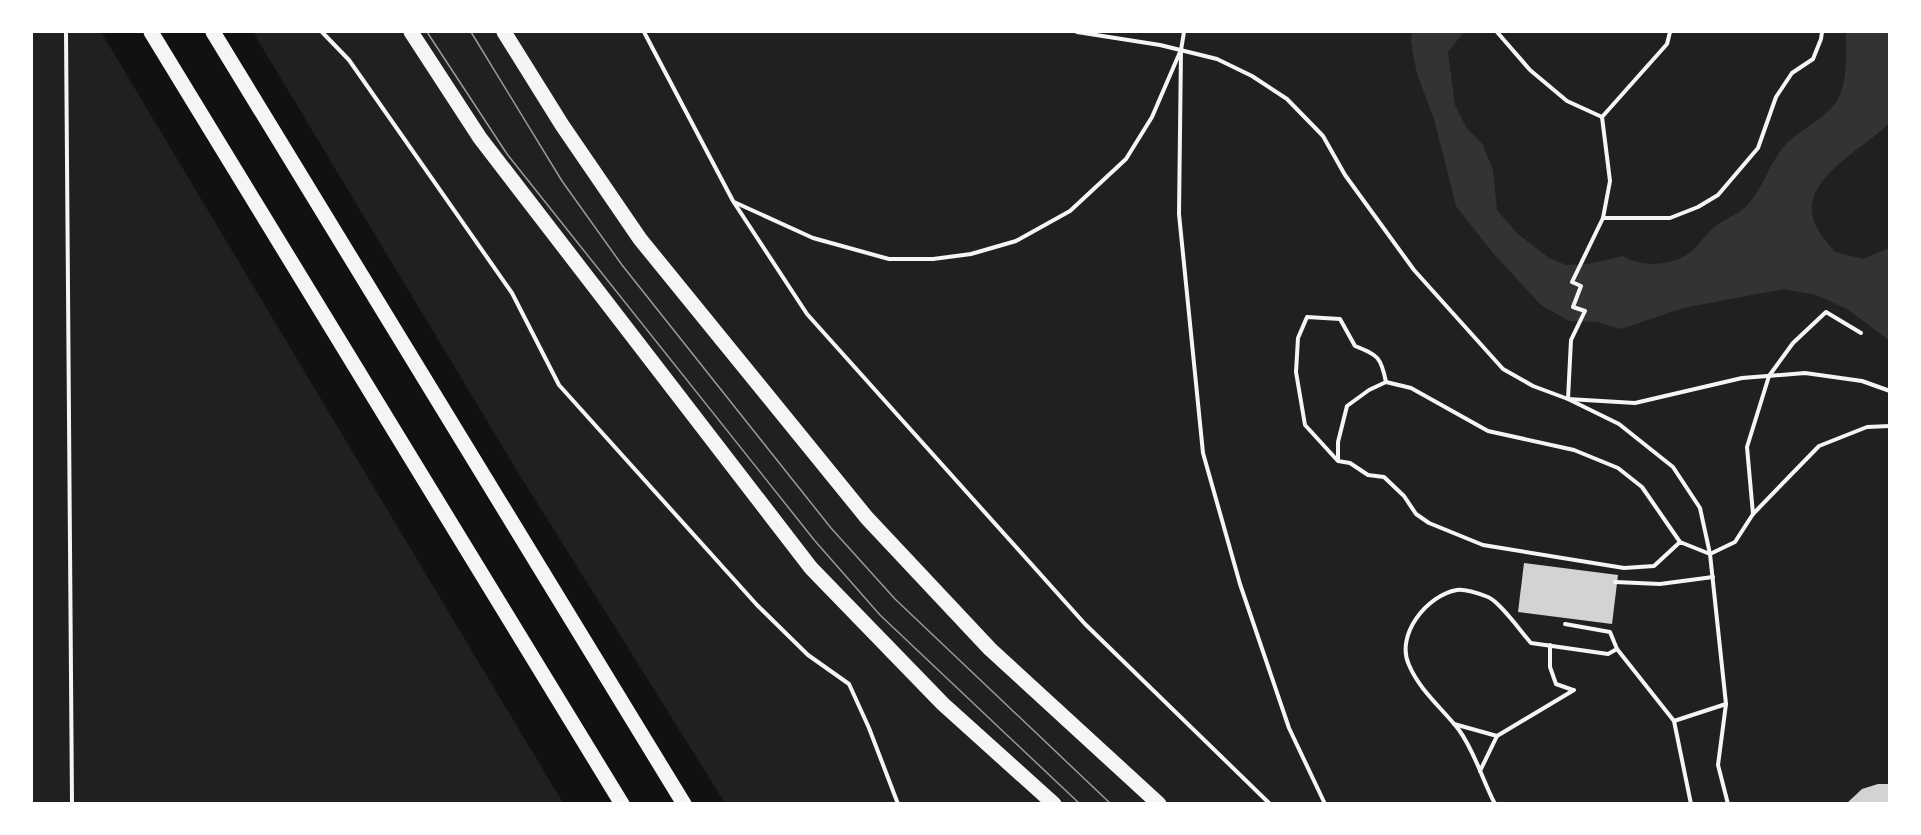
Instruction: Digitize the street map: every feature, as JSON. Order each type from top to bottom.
[{"type":"main road","points":[[151,32],[622,804]]},
{"type":"main road","points":[[213,32],[684,804]]},
{"type":"main road","points":[[411,32],[480,138],[811,568],[944,704],[1054,804]]},
{"type":"main road","points":[[504,32],[562,125],[640,239],[867,518],[990,650],[1159,804]]},
{"type":"path","points":[[66,32],[72,804]]},
{"type":"path","points":[[322,32],[350,60],[512,293],[558,385],[757,605],[808,656],[849,684],[869,728],[898,804]]},
{"type":"path","points":[[644,32],[733,201],[807,314],[1084,624],[1270,804]]},
{"type":"path","points":[[1077,32],[1180,50],[1217,59],[1252,76],[1287,99],[1323,136],[1345,175],[1414,270],[1503,369],[1533,386],[1568,399],[1619,424],[1673,467],[1700,508],[1710,554],[1726,704],[1718,765],[1728,804]]},
{"type":"path","points":[[733,201],[813,238],[889,259],[933,259],[971,254],[1016,241],[1070,211],[1126,159],[1152,117],[1180,50],[1184,32]]},
{"type":"path","points":[[1497,32],[1530,70],[1567,101],[1602,117]]},
{"type":"path","points":[[1568,399],[1571,340],[1585,312],[1573,307],[1581,286],[1572,282],[1603,218],[1610,181],[1602,117],[1667,44],[1670,32]]},
{"type":"path","points":[[1603,218],[1670,218],[1698,207],[1718,195],[1758,148],[1776,97],[1792,73],[1813,58],[1821,39],[1821,32]]},
{"type":"path","points":[[1180,50],[1179,214],[1203,453],[1240,584],[1288,728],[1325,804]]},
{"type":"path","points":[[1753,514],[1748,447],[1769,376],[1793,343],[1826,312],[1861,333]]},
{"type":"path","points":[[1386,382],[1382,361],[1372,353],[1354,346],[1340,319],[1307,317],[1298,338],[1296,372],[1305,425],[1338,461],[1350,463],[1368,475],[1384,477],[1404,496],[1416,514],[1429,523],[1483,545],[1624,568],[1654,566],[1680,542]]},
{"type":"path","points":[[1568,399],[1635,403],[1742,378],[1805,373],[1862,381],[1890,391]]},
{"type":"path","points":[[1338,461],[1338,442],[1347,406],[1369,390],[1386,382],[1411,388],[1488,431],[1574,450],[1618,468],[1642,487],[1680,542],[1710,554],[1734,542],[1753,514],[1819,446],[1868,427],[1890,426]]},
{"type":"path","points":[[1615,582],[1660,584],[1713,577]]},
{"type":"path","points":[[1495,804],[1472,750],[1454,724],[1434,703],[1408,665],[1405,648],[1412,627],[1422,609],[1442,596],[1458,590],[1490,598],[1531,644],[1608,654],[1617,649]]},
{"type":"path","points":[[1565,624],[1610,632],[1617,649],[1674,722],[1691,804]]},
{"type":"path","points":[[1480,772],[1497,736],[1574,690],[1556,684],[1550,667],[1550,645]]},
{"type":"path","points":[[1674,722],[1726,704]]},
{"type":"path","points":[[1454,724],[1497,736]]},
{"type":"shaded area","points":[[32,32],[101,32],[563,803],[32,803]]},
{"type":"shaded area","points":[[253,32],[1889,32],[1889,803],[725,803],[516,469]]},
{"type":"shaded area","points":[[1412,32],[1464,32],[1448,52],[1455,105],[1466,127],[1483,145],[1493,170],[1497,210],[1518,234],[1549,258],[1566,265],[1588,264],[1623,256],[1639,262],[1658,264],[1676,260],[1692,251],[1713,228],[1746,206],[1786,144],[1827,112],[1838,99],[1845,75],[1846,32],[1889,32],[1889,123],[1825,178],[1816,191],[1812,206],[1816,225],[1835,252],[1863,259],[1889,248],[1889,340],[1847,309],[1816,295],[1784,289],[1683,308],[1621,329],[1597,322],[1569,321],[1541,305],[1493,253],[1456,206],[1434,119],[1417,74],[1411,42]]},
{"type":"building","points":[[1524,563],[1618,575],[1612,624],[1518,612]]},
{"type":"building","points":[[1878,784],[1890,784],[1890,804],[1846,804],[1862,789]]},
{"type":"tram line","points":[[427,32],[507,154],[815,541],[880,615],[1080,804]]},
{"type":"tram line","points":[[471,32],[562,181],[622,265],[831,528],[895,599],[1111,804]]}]
